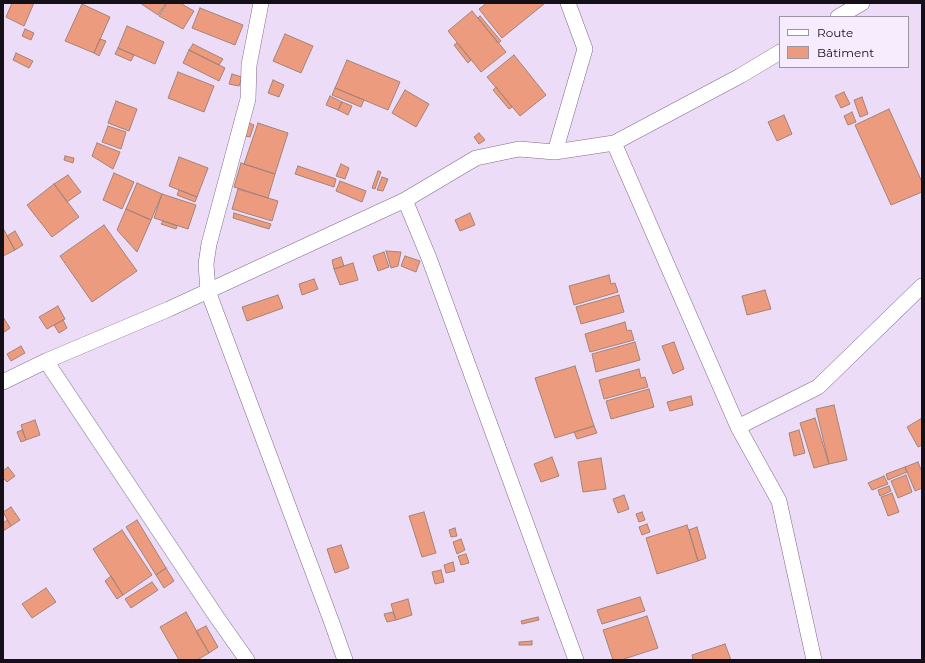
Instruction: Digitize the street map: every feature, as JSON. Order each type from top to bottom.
[{"type":"street","points":[[261,3],[249,65],[248,99],[209,244],[206,264],[208,291],[330,615],[345,660]]},
{"type":"street","points":[[555,152],[585,49],[568,3]]},
{"type":"street","points":[[840,16],[862,3]]},
{"type":"street","points":[[3,382],[46,361],[170,309],[405,200],[476,158],[519,149],[555,152],[614,143],[740,76],[779,53]]},
{"type":"street","points":[[614,143],[738,427],[779,501],[814,660]]},
{"type":"street","points":[[405,200],[429,258],[576,660]]},
{"type":"street","points":[[738,427],[818,387],[922,286]]},
{"type":"street","points":[[46,361],[247,660]]},
{"type":"building","points":[[12,3],[34,3],[24,26],[6,17]]},
{"type":"building","points":[[140,3],[166,3],[158,15]]},
{"type":"building","points":[[167,3],[180,3],[194,11],[183,29],[159,16]]},
{"type":"building","points":[[487,3],[544,4],[502,38],[479,9]]},
{"type":"building","points":[[82,4],[110,17],[94,53],[65,41]]},
{"type":"building","points":[[200,8],[243,25],[235,45],[192,28]]},
{"type":"building","points":[[472,11],[506,52],[481,72],[448,31]]},
{"type":"building","points":[[480,16],[501,41],[498,43],[478,18]]},
{"type":"building","points":[[127,26],[164,42],[155,64],[118,48]]},
{"type":"building","points":[[25,29],[34,33],[31,40],[22,36]]},
{"type":"building","points":[[285,34],[313,46],[301,73],[273,61]]},
{"type":"building","points":[[100,39],[106,41],[99,56],[94,53]]},
{"type":"building","points":[[457,43],[471,60],[468,63],[454,45]]},
{"type":"building","points":[[193,44],[223,59],[219,65],[189,50]]},
{"type":"building","points":[[118,48],[134,55],[131,61],[115,54]]},
{"type":"building","points":[[189,50],[225,68],[219,81],[183,63]]},
{"type":"building","points":[[16,53],[33,61],[29,68],[13,60]]},
{"type":"building","points":[[514,55],[546,95],[520,116],[487,77]]},
{"type":"building","points":[[347,60],[400,82],[388,110],[335,88]]},
{"type":"building","points":[[178,72],[214,86],[204,112],[168,98]]},
{"type":"building","points":[[232,74],[242,77],[239,86],[229,84]]},
{"type":"building","points":[[273,80],[284,85],[279,97],[268,93]]},
{"type":"building","points":[[496,87],[512,107],[509,109],[493,90]]},
{"type":"building","points":[[335,88],[364,100],[361,107],[332,95]]},
{"type":"building","points":[[405,90],[429,104],[416,127],[392,113]]},
{"type":"building","points":[[844,92],[850,104],[841,108],[835,96]]},
{"type":"building","points":[[330,96],[342,102],[338,110],[326,105]]},
{"type":"building","points":[[862,97],[868,114],[860,117],[854,100]]},
{"type":"building","points":[[116,101],[137,109],[129,131],[108,123]]},
{"type":"building","points":[[342,102],[352,106],[348,115],[338,110]]},
{"type":"building","points":[[889,109],[922,182],[922,192],[891,205],[855,125]]},
{"type":"building","points":[[852,112],[856,122],[848,125],[844,116]]},
{"type":"building","points":[[784,115],[792,134],[777,141],[768,122]]},
{"type":"building","points":[[249,123],[254,125],[250,137],[245,136]]},
{"type":"building","points":[[258,123],[288,133],[275,174],[244,164]]},
{"type":"building","points":[[108,126],[126,132],[121,149],[102,142]]},
{"type":"building","points":[[479,133],[485,140],[479,144],[474,137]]},
{"type":"building","points":[[97,143],[120,152],[113,169],[92,156]]},
{"type":"building","points":[[65,156],[74,158],[73,163],[64,160]]},
{"type":"building","points":[[179,157],[208,168],[197,197],[169,186]]},
{"type":"building","points":[[241,163],[275,174],[268,198],[234,187]]},
{"type":"building","points":[[341,164],[349,168],[345,179],[336,176]]},
{"type":"building","points":[[298,166],[336,179],[334,187],[295,174]]},
{"type":"building","points":[[378,171],[381,172],[375,189],[372,188]]},
{"type":"building","points":[[114,173],[134,182],[122,209],[103,200]]},
{"type":"building","points":[[68,175],[81,192],[67,202],[54,184]]},
{"type":"building","points":[[382,177],[388,179],[383,191],[377,190]]},
{"type":"building","points":[[340,181],[366,191],[362,202],[336,191]]},
{"type":"building","points":[[137,183],[162,194],[151,220],[126,209]]},
{"type":"building","points":[[54,184],[79,217],[52,237],[27,205]]},
{"type":"building","points":[[238,189],[278,201],[272,221],[232,209]]},
{"type":"building","points":[[179,190],[197,197],[195,202],[177,195]]},
{"type":"building","points":[[162,194],[196,205],[188,229],[154,218]]},
{"type":"building","points":[[126,209],[151,220],[137,252],[117,230]]},
{"type":"building","points":[[234,213],[271,224],[269,229],[233,218]]},
{"type":"building","points":[[470,213],[475,225],[460,231],[455,220]]},
{"type":"building","points":[[163,221],[177,226],[176,229],[161,224]]},
{"type":"building","points":[[104,225],[137,271],[92,302],[60,256]]},
{"type":"building","points":[[3,228],[15,250],[3,256]]},
{"type":"building","points":[[15,231],[23,245],[15,250],[7,236]]},
{"type":"building","points":[[386,251],[401,252],[398,266],[391,268]]},
{"type":"building","points":[[384,252],[389,267],[378,271],[373,256]]},
{"type":"building","points":[[405,256],[420,261],[416,272],[401,266]]},
{"type":"building","points":[[341,257],[344,266],[334,269],[332,260]]},
{"type":"building","points":[[353,263],[358,280],[340,285],[334,269]]},
{"type":"building","points":[[609,275],[611,284],[615,283],[618,292],[574,305],[569,286]]},
{"type":"building","points":[[314,279],[318,289],[302,295],[299,284]]},
{"type":"building","points":[[765,290],[771,309],[747,315],[742,296]]},
{"type":"building","points":[[278,295],[283,308],[247,321],[242,307]]},
{"type":"building","points":[[619,295],[624,312],[581,324],[576,307]]},
{"type":"building","points":[[58,306],[65,319],[47,329],[39,317]]},
{"type":"building","points":[[3,317],[10,328],[3,333]]},
{"type":"building","points":[[63,320],[67,328],[59,333],[54,325]]},
{"type":"building","points":[[625,322],[627,331],[631,330],[634,340],[590,352],[585,334]]},
{"type":"building","points":[[635,342],[640,360],[596,372],[592,354]]},
{"type":"building","points":[[674,342],[684,369],[673,374],[662,346]]},
{"type":"building","points":[[21,346],[25,353],[11,361],[7,354]]},
{"type":"building","points":[[575,366],[594,426],[555,438],[535,378]]},
{"type":"building","points":[[639,369],[641,378],[645,377],[648,387],[604,399],[599,380]]},
{"type":"building","points":[[649,389],[654,407],[611,419],[606,401]]},
{"type":"building","points":[[691,396],[693,405],[670,411],[667,402]]},
{"type":"building","points":[[834,405],[847,460],[829,464],[816,409]]},
{"type":"building","points":[[815,418],[829,464],[814,468],[800,423]]},
{"type":"building","points":[[922,418],[922,445],[918,447],[907,427]]},
{"type":"building","points":[[35,420],[40,435],[26,440],[21,425]]},
{"type":"building","points":[[594,426],[597,433],[577,439],[574,432]]},
{"type":"building","points":[[22,430],[26,440],[21,442],[17,432]]},
{"type":"building","points":[[799,430],[805,453],[794,456],[789,433]]},
{"type":"building","points":[[552,457],[559,476],[541,482],[534,464]]},
{"type":"building","points":[[601,458],[606,489],[583,492],[578,462]]},
{"type":"building","points":[[918,462],[922,472],[922,488],[915,491],[905,467]]},
{"type":"building","points":[[8,467],[15,476],[7,482],[3,478],[3,471]]},
{"type":"building","points":[[905,467],[907,472],[888,480],[886,474]]},
{"type":"building","points":[[906,475],[912,492],[898,498],[891,481]]},
{"type":"building","points":[[884,476],[888,484],[872,490],[868,483]]},
{"type":"building","points":[[889,486],[891,491],[880,496],[878,490]]},
{"type":"building","points":[[892,493],[899,512],[888,516],[881,497]]},
{"type":"building","points":[[624,495],[629,509],[618,513],[613,499]]},
{"type":"building","points":[[11,507],[20,520],[11,526],[3,512]]},
{"type":"building","points":[[424,512],[436,553],[422,557],[409,516]]},
{"type":"building","points":[[642,512],[645,520],[639,522],[636,514]]},
{"type":"building","points":[[7,520],[11,526],[3,531],[3,523]]},
{"type":"building","points":[[137,520],[166,568],[156,575],[126,527]]},
{"type":"building","points":[[647,524],[650,532],[642,535],[639,527]]},
{"type":"building","points":[[687,525],[698,561],[657,574],[646,538]]},
{"type":"building","points":[[697,527],[706,558],[698,561],[689,530]]},
{"type":"building","points":[[455,528],[457,536],[451,537],[449,530]]},
{"type":"building","points":[[122,530],[152,575],[123,595],[93,549]]},
{"type":"building","points":[[461,539],[465,550],[457,554],[453,542]]},
{"type":"building","points":[[341,545],[349,568],[335,573],[327,549]]},
{"type":"building","points":[[466,554],[469,563],[461,565],[458,556]]},
{"type":"building","points":[[453,562],[455,571],[446,573],[444,565]]},
{"type":"building","points":[[166,568],[174,581],[164,588],[156,575]]},
{"type":"building","points":[[441,570],[444,582],[435,584],[432,572]]},
{"type":"building","points":[[111,576],[123,595],[117,599],[105,581]]},
{"type":"building","points":[[152,582],[158,590],[131,608],[125,599]]},
{"type":"building","points":[[46,588],[56,602],[32,618],[22,604]]},
{"type":"building","points":[[640,597],[645,611],[602,624],[597,610]]},
{"type":"building","points":[[408,599],[412,615],[396,620],[391,604]]},
{"type":"building","points":[[186,612],[209,653],[197,660],[179,660],[160,627]]},
{"type":"building","points":[[393,612],[396,620],[387,622],[384,614]]},
{"type":"building","points":[[647,616],[658,648],[621,660],[613,660],[603,630]]},
{"type":"building","points":[[538,617],[539,620],[522,624],[521,621]]},
{"type":"building","points":[[206,626],[218,647],[209,653],[196,631]]},
{"type":"building","points":[[532,641],[532,645],[519,645],[519,642]]},
{"type":"building","points":[[725,644],[731,660],[693,660],[692,655]]}]
